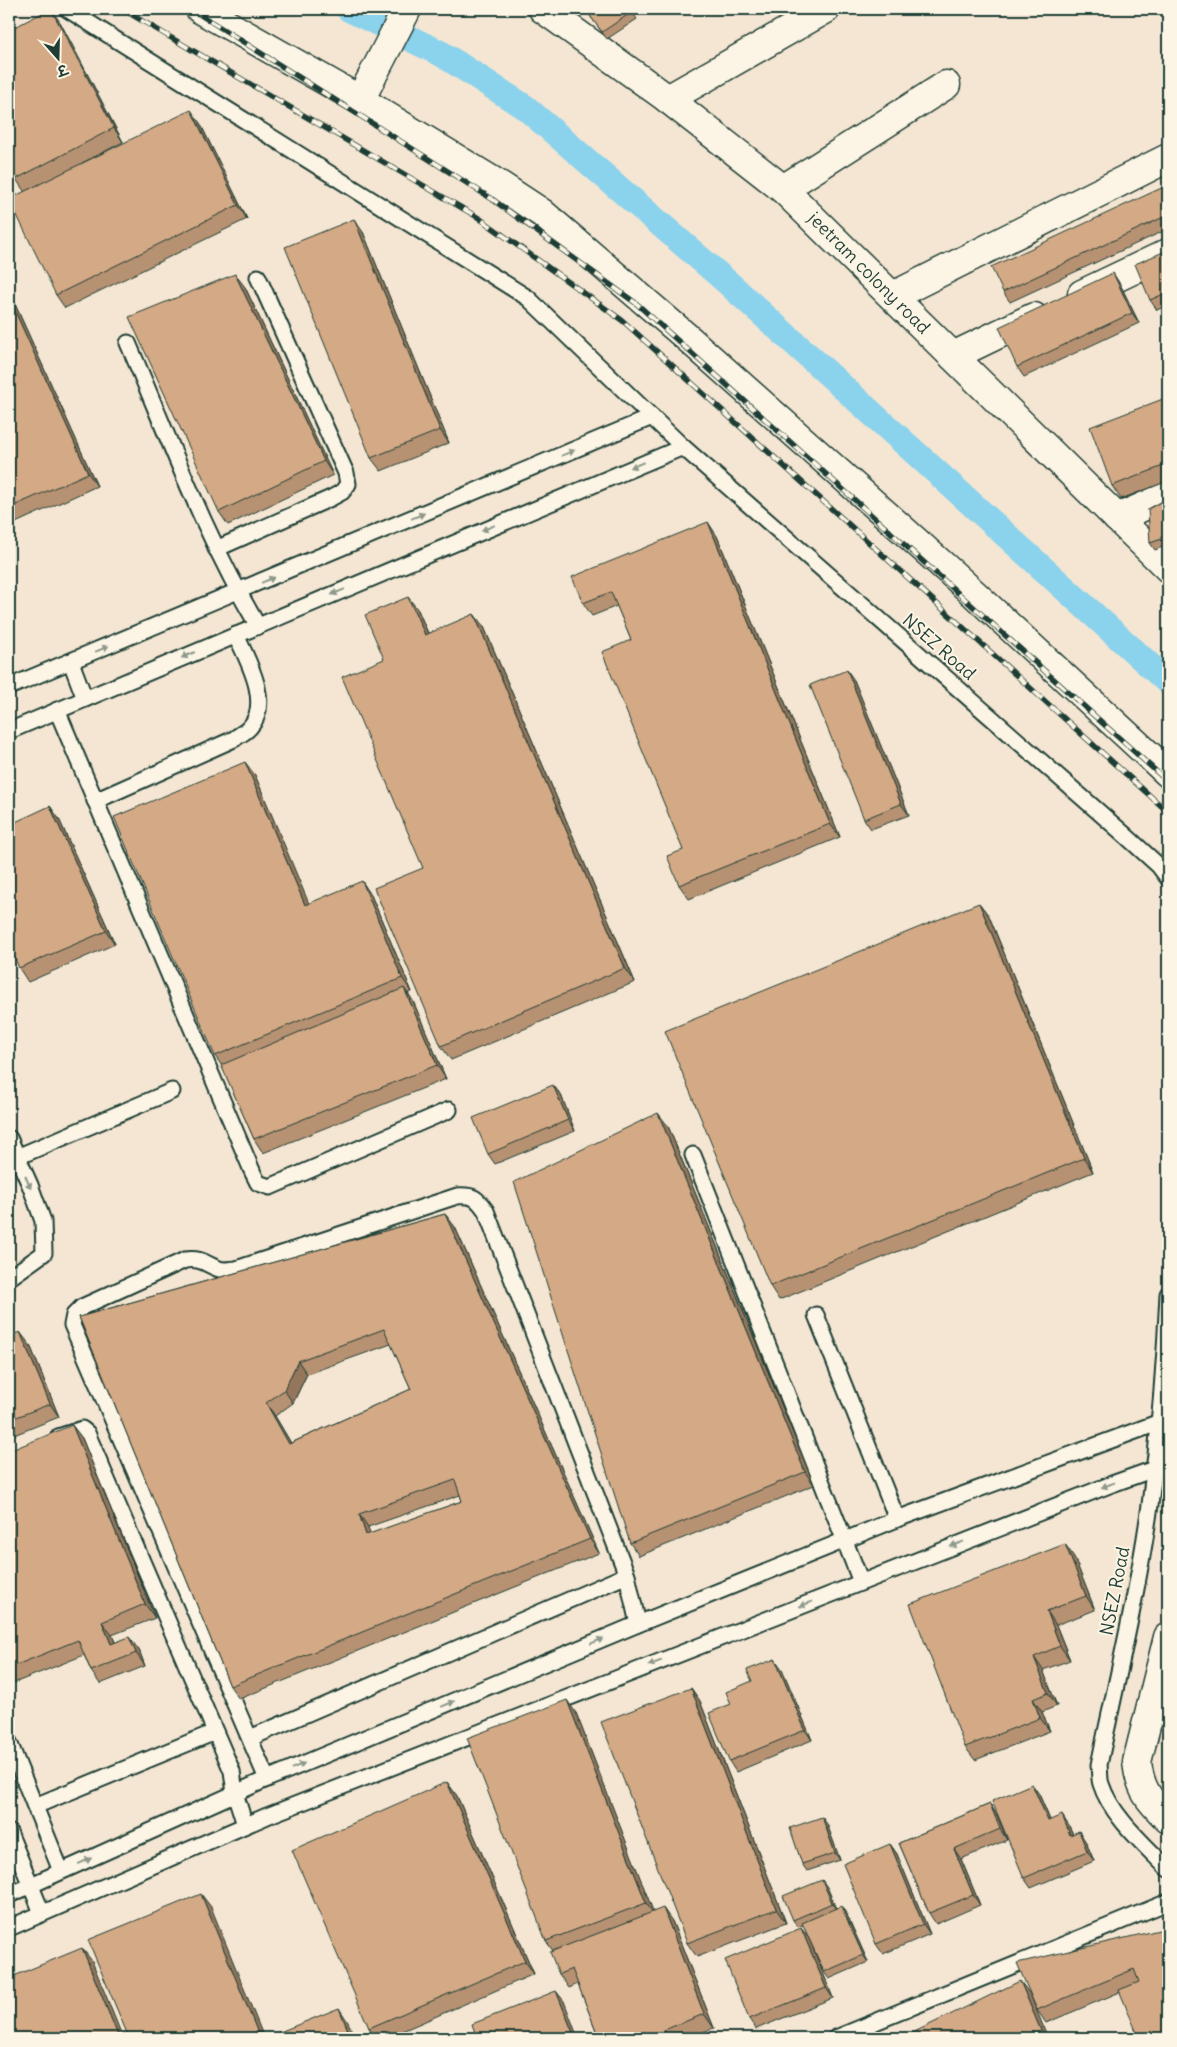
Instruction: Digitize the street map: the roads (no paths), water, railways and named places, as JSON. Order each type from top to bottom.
[{"type":"street","points":[[200,9],[365,91],[542,214],[690,340],[957,578],[1168,773]]},
{"type":"street","points":[[365,91],[406,9]]},
{"type":"street","name":"jeetram colony road","points":[[543,9],[668,99],[784,189],[1168,568]]},
{"type":"street","points":[[668,99],[826,9]]},
{"type":"street","points":[[784,189],[946,85]]},
{"type":"street","points":[[893,296],[1168,158]]},
{"type":"street","points":[[953,356],[1168,253]]},
{"type":"street","points":[[1117,518],[1168,496]]},
{"type":"street","points":[[1168,1637],[1137,1762],[1139,1780],[1149,1799],[1168,1819]]},
{"type":"lane","name":"NSEZ Road","points":[[67,9],[528,298],[683,447],[1125,835],[1168,878]]},
{"type":"lane","points":[[216,549],[331,498],[342,492],[348,484],[346,473],[258,277]]},
{"type":"lane","points":[[128,343],[216,549],[258,626]]},
{"type":"lane","points":[[9,687],[652,417]]},
{"type":"lane","points":[[9,731],[683,447]]},
{"type":"lane","points":[[96,801],[234,739],[250,727],[258,713],[259,698],[254,677],[236,635]]},
{"type":"lane","points":[[71,662],[85,699]]},
{"type":"lane","points":[[57,710],[252,1173],[258,1183],[270,1187],[449,1110]]},
{"type":"lane","points":[[18,1157],[172,1091]]},
{"type":"lane","points":[[9,1138],[30,1185],[43,1221],[44,1253],[9,1278]]},
{"type":"lane","points":[[693,1155],[861,1582]]},
{"type":"lane","points":[[267,1779],[72,1325],[74,1315],[82,1307],[185,1260],[195,1259],[203,1261],[223,1270],[236,1269],[457,1196],[470,1196],[480,1202],[486,1211],[627,1575],[638,1624]]},
{"type":"lane","name":"NSEZ Road","points":[[1168,1294],[1160,1422],[1150,1507],[1099,1765],[1101,1784],[1109,1803],[1120,1818],[1168,1869]]},
{"type":"lane","points":[[816,1315],[898,1519]]},
{"type":"lane","points":[[9,1895],[267,1779],[638,1624],[898,1519],[1160,1422]]},
{"type":"lane","points":[[43,1444],[82,1429],[87,1433],[232,1771],[235,1793],[245,1825]]},
{"type":"lane","points":[[9,1928],[245,1825],[861,1582],[1154,1469]]},
{"type":"lane","points":[[250,1738],[627,1575]]},
{"type":"lane","points":[[35,1806],[215,1732]]},
{"type":"lane","points":[[9,1742],[61,1871]]},
{"type":"lane","points":[[9,1832],[42,1913]]},
{"type":"lane","points":[[836,2038],[1168,1902]]},
{"type":"waterway","points":[[349,9],[442,54],[526,108],[727,282],[1168,682]]},
{"type":"railway","points":[[122,9],[479,218],[623,321],[1168,812]]},
{"type":"railway","points":[[191,9],[492,199],[637,304],[1168,782]]}]
